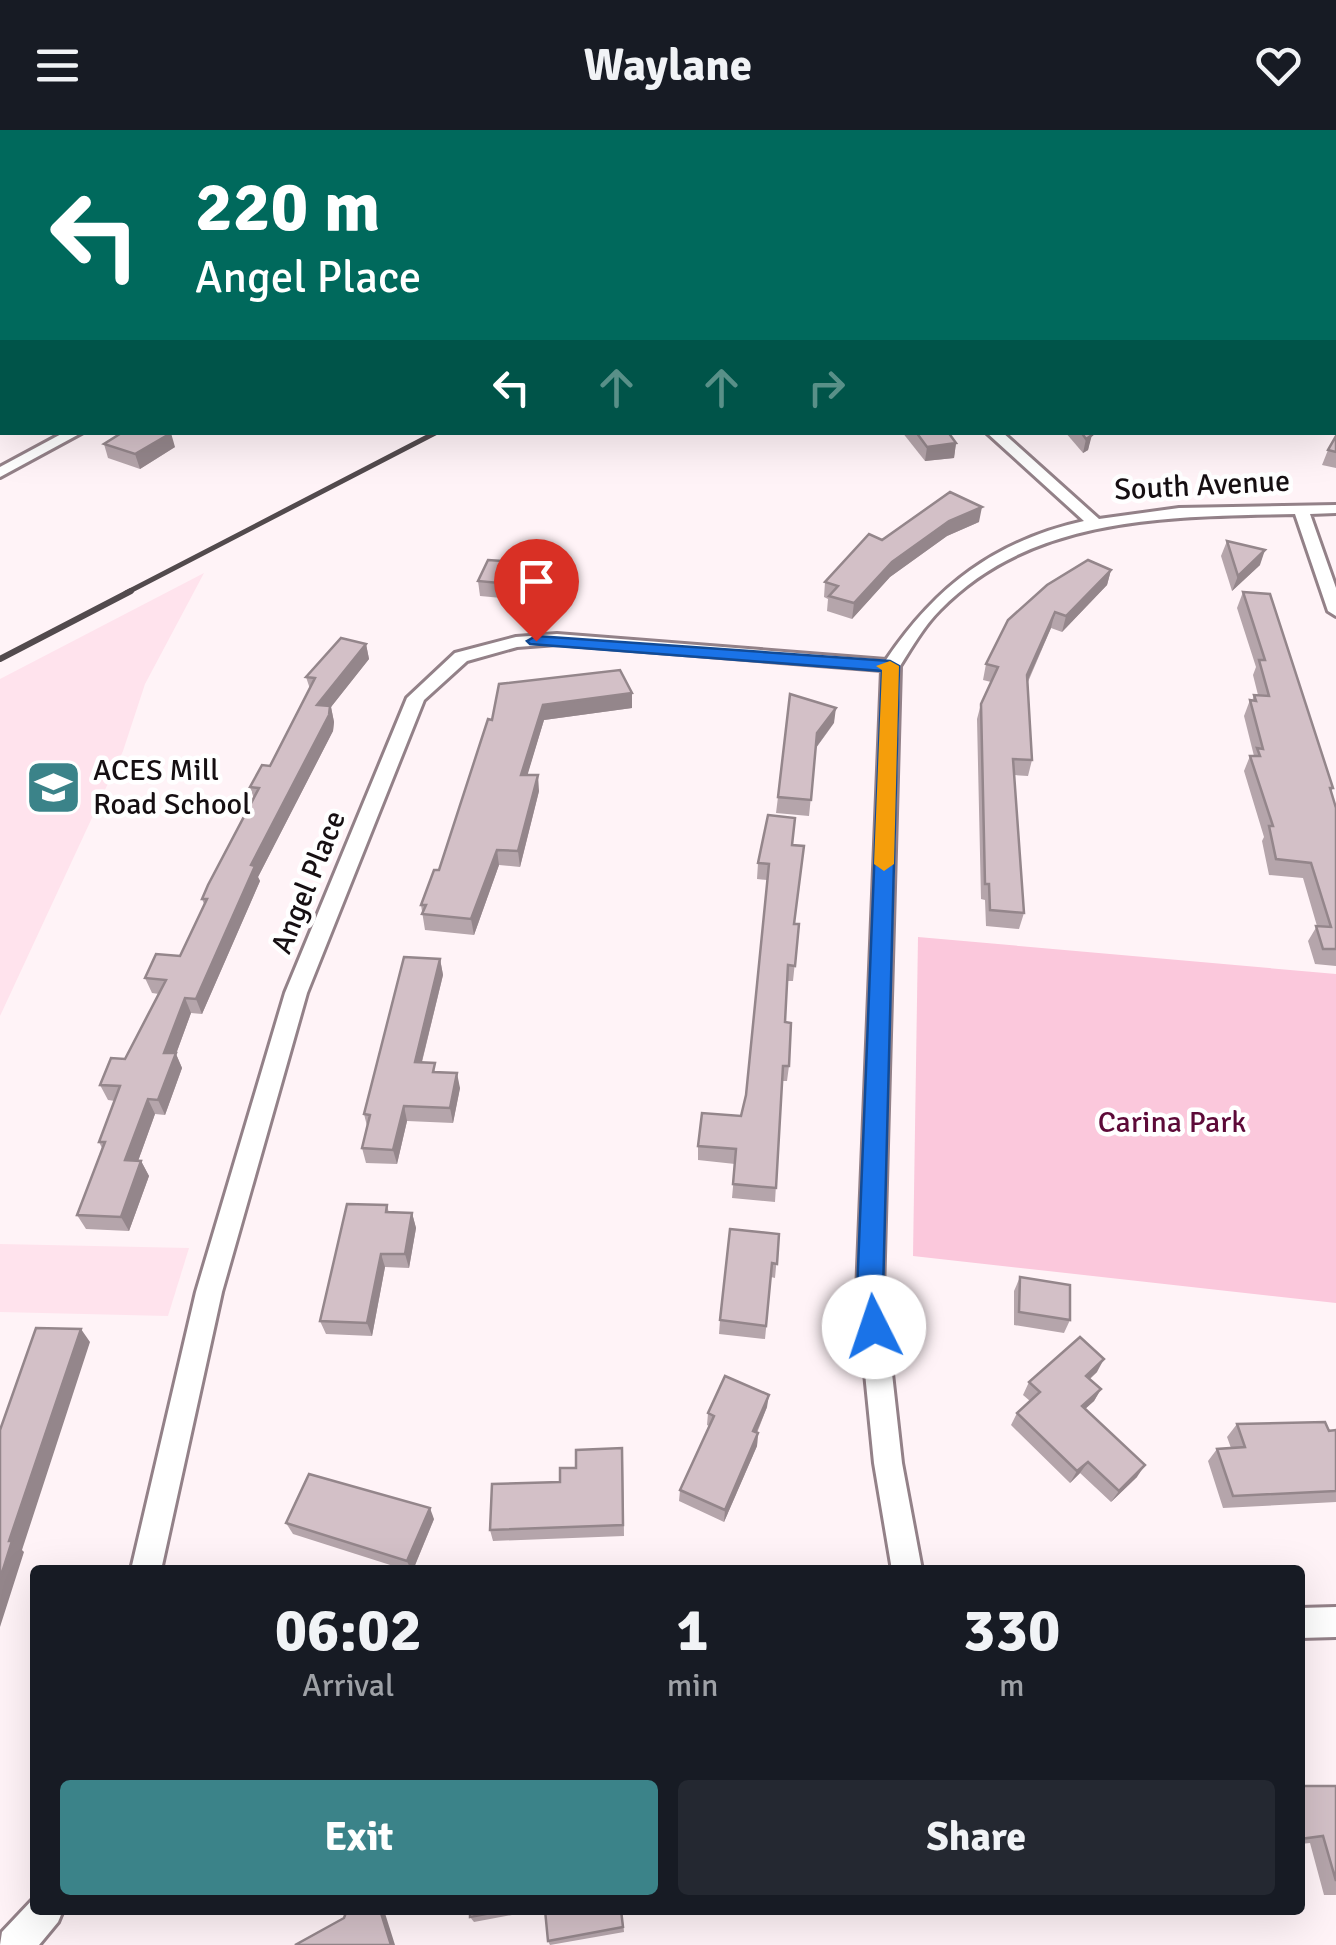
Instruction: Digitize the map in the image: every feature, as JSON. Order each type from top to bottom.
[{"type":"street","points":[[0,473],[70,435]]},
{"type":"street","points":[[996,435],[1094,522]]},
{"type":"street","name":"South Avenue","points":[[890,666],[940,600],[992,561],[1094,522],[1158,511],[1336,509]]},
{"type":"street","points":[[1300,510],[1336,611]]},
{"type":"street","name":"Angel Place","points":[[147,1565],[209,1292],[296,993],[416,698],[461,658],[529,641],[556,639],[890,666]]},
{"type":"street","points":[[890,666],[870,1293],[888,1463],[907,1565]]},
{"type":"street","points":[[1305,1623],[1336,1622]]},
{"type":"street","points":[[15,1945],[42,1915]]},
{"type":"shaded area","name":"ACES Mill Road School","points":[[204,573],[145,684],[123,751],[0,1016],[0,679]]},
{"type":"shaded area","points":[[0,1244],[189,1248],[168,1316],[0,1312]]},
{"type":"green space","name":"Carina Park","points":[[918,937],[1336,974],[1336,1303],[913,1256]]},
{"type":"building","points":[[118,435],[168,435],[135,454],[104,444]]},
{"type":"building","points":[[918,435],[950,435],[956,443],[927,447]]},
{"type":"building","points":[[1336,436],[1336,452],[1328,450]]},
{"type":"building","points":[[950,492],[982,507],[949,521],[892,562],[854,603],[829,596],[838,586],[825,582],[869,534],[882,540]]},
{"type":"building","points":[[1227,541],[1265,550],[1238,576]]},
{"type":"building","points":[[488,560],[530,563],[522,585],[478,581]]},
{"type":"building","points":[[1088,560],[1111,570],[1066,616],[1055,612],[1027,675],[1032,760],[1013,759],[1024,913],[990,910],[989,884],[985,884],[981,704],[998,667],[986,664],[1008,620],[1047,585]]},
{"type":"building","points":[[1243,592],[1270,594],[1333,788],[1336,949],[1323,949],[1316,926],[1331,927],[1311,863],[1276,859],[1269,826],[1273,826],[1250,756],[1260,756],[1257,748],[1263,749],[1250,700],[1256,701],[1254,695],[1269,696],[1259,660],[1265,660]]},
{"type":"building","points":[[341,638],[366,644],[317,705],[330,706],[329,715],[251,865],[255,866],[196,999],[185,998],[164,1053],[176,1053],[158,1100],[148,1099],[125,1160],[141,1161],[121,1217],[77,1215],[105,1142],[99,1142],[120,1086],[100,1085],[111,1058],[125,1059],[166,980],[145,978],[156,954],[180,956],[207,899],[202,899],[208,885],[259,788],[250,787],[262,765],[270,766],[315,678],[306,677]]},
{"type":"building","points":[[620,670],[632,693],[543,705],[521,775],[538,775],[518,851],[497,850],[471,919],[422,914],[426,905],[421,905],[434,870],[439,870],[488,719],[492,720],[499,684]]},
{"type":"building","points":[[790,694],[836,708],[817,733],[811,800],[778,797]]},
{"type":"building","points":[[768,815],[795,818],[792,845],[804,846],[794,924],[799,924],[795,966],[788,965],[785,1022],[791,1023],[789,1066],[783,1066],[776,1188],[733,1184],[736,1149],[698,1146],[702,1113],[741,1116],[746,1095],[769,864],[758,863]]},
{"type":"building","points":[[404,957],[440,959],[415,1062],[435,1063],[433,1072],[457,1073],[450,1108],[404,1106],[393,1150],[362,1148],[370,1115],[364,1114]]},
{"type":"building","points":[[347,1204],[387,1205],[386,1212],[412,1213],[405,1254],[381,1254],[367,1323],[320,1321]]},
{"type":"building","points":[[730,1229],[779,1234],[766,1326],[720,1320]]},
{"type":"building","points":[[1020,1277],[1070,1285],[1070,1320],[1019,1312]]},
{"type":"building","points":[[36,1328],[81,1329],[9,1541],[0,1579],[0,1430]]},
{"type":"building","points":[[1080,1337],[1104,1359],[1086,1376],[1101,1389],[1082,1406],[1145,1465],[1119,1491],[1088,1462],[1077,1471],[1017,1413],[1040,1392],[1029,1382]]},
{"type":"building","points":[[725,1376],[769,1395],[753,1431],[758,1433],[725,1510],[680,1490],[714,1416],[708,1413]]},
{"type":"building","points":[[1325,1422],[1329,1431],[1336,1430],[1336,1491],[1233,1496],[1217,1449],[1245,1447],[1237,1424]]},
{"type":"building","points":[[622,1448],[623,1525],[490,1530],[492,1484],[560,1482],[560,1468],[576,1468],[576,1450]]},
{"type":"building","points":[[309,1474],[430,1508],[407,1561],[286,1523]]},
{"type":"building","points":[[1305,1786],[1336,1786],[1336,1881],[1323,1836],[1305,1838]]},
{"type":"building","points":[[382,1915],[391,1945],[295,1945],[344,1918]]},
{"type":"building","points":[[545,1915],[622,1915],[623,1927],[548,1941]]},
{"type":"railway","points":[[126,593],[431,435]]},
{"type":"railway","points":[[0,659],[131,591]]},
{"type":"slow traffic","points":[[884,864],[890,666],[885,666]]},
{"type":"place","name":"ACES Mill Road School","points":[[54,787]]},
{"type":"route","points":[[536,641],[556,639],[890,666],[870,1293],[874,1327]]}]
